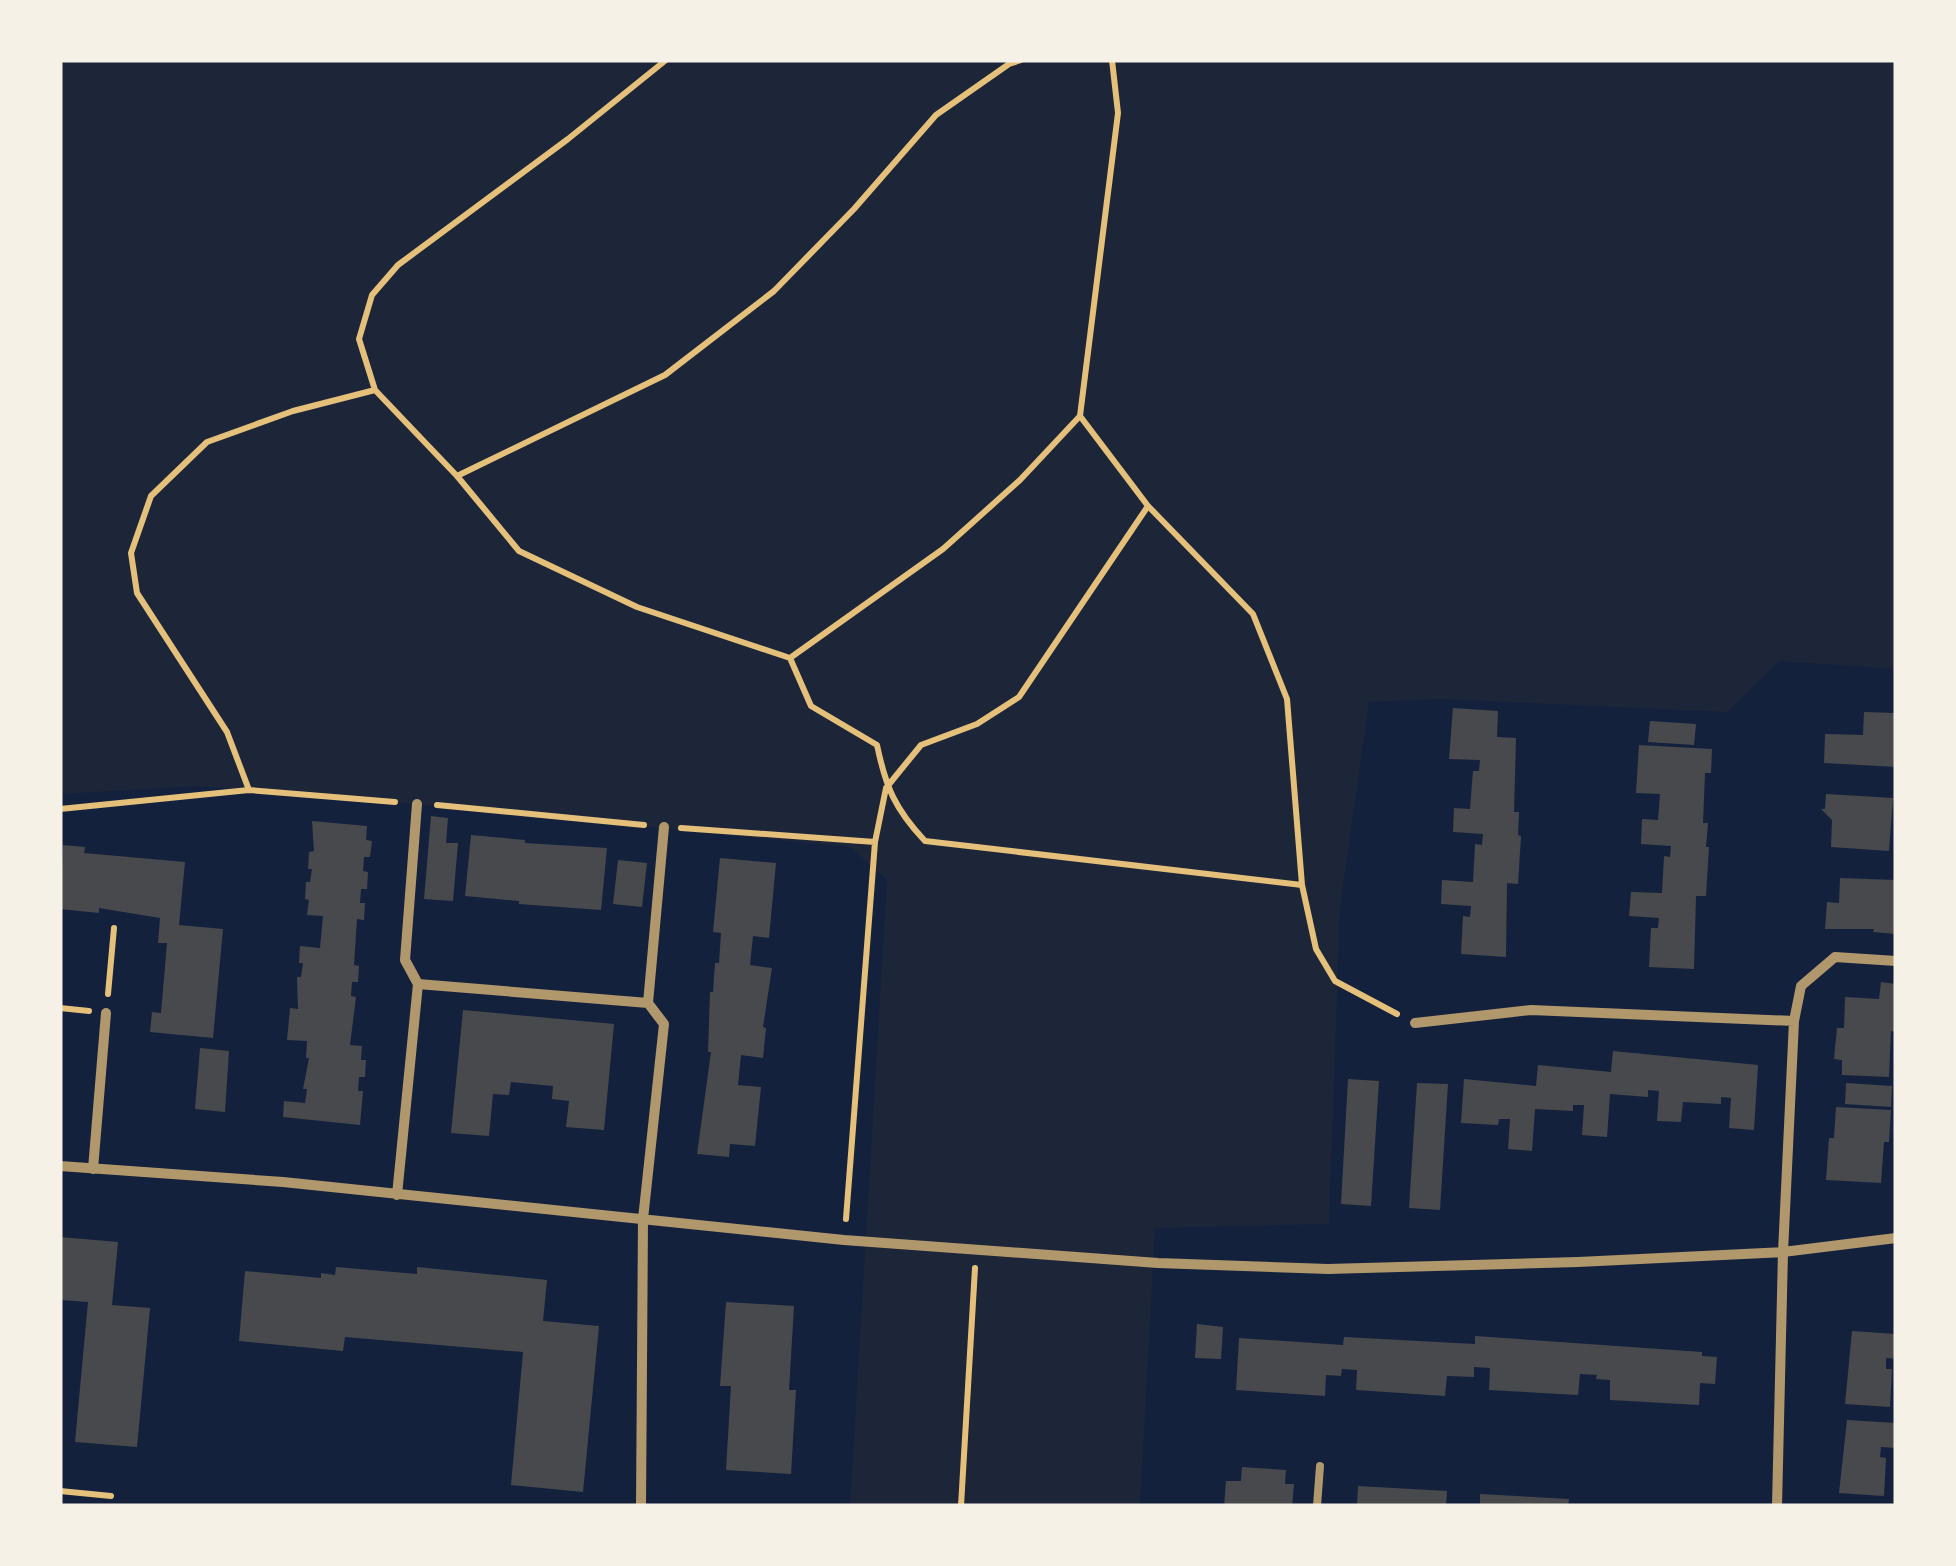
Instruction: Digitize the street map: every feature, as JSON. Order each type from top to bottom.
[{"type":"street","points":[[398,1195],[418,984],[405,960],[418,804]]},
{"type":"street","points":[[641,1506],[643,1219],[664,1024],[648,1003],[664,827]]},
{"type":"street","points":[[1777,1506],[1783,1252],[1794,1022],[1801,986],[1835,958],[1896,961]]},
{"type":"street","points":[[418,984],[648,1003]]},
{"type":"street","points":[[1415,1023],[1531,1010],[1794,1022]]},
{"type":"street","points":[[92,1169],[106,1013]]},
{"type":"street","points":[[60,1166],[283,1182],[844,1240],[1158,1263],[1328,1268],[1783,1252],[1896,1238]]},
{"type":"lane","points":[[1317,1506],[1320,1466]]},
{"type":"path","points":[[666,60],[568,139],[398,265],[372,296],[359,339],[374,390],[456,476],[519,551],[637,606],[790,658],[811,706],[877,745],[886,788],[925,842],[1302,885]]},
{"type":"path","points":[[456,476],[665,375],[774,291],[854,209],[936,115],[1009,64],[1021,60]]},
{"type":"path","points":[[790,658],[943,549],[1020,480],[1080,416],[1118,113],[1112,60]]},
{"type":"path","points":[[248,790],[227,732],[137,593],[131,553],[151,496],[208,442],[293,411],[374,390]]},
{"type":"path","points":[[1080,416],[1148,506],[1253,614],[1288,699],[1302,885],[1316,949],[1336,981],[1415,1023]]},
{"type":"path","points":[[844,1240],[874,842],[886,788],[921,745],[976,724],[1020,697],[1148,506]]},
{"type":"path","points":[[60,810],[248,790],[874,842]]},
{"type":"path","points":[[60,1008],[106,1013],[114,928]]},
{"type":"path","points":[[961,1506],[976,1249]]},
{"type":"path","points":[[60,1491],[111,1496]]},
{"type":"shaded area","points":[[60,60],[1896,60],[1896,669],[1779,661],[1727,712],[1441,699],[1369,702],[1340,907],[1329,1224],[1155,1228],[1140,1506],[850,1506],[887,880],[850,847],[199,786],[60,794]]},
{"type":"building","points":[[1453,708],[1498,711],[1497,737],[1516,738],[1514,812],[1519,812],[1521,836],[1518,884],[1507,883],[1506,957],[1461,954],[1463,916],[1470,917],[1471,906],[1441,904],[1442,880],[1473,882],[1475,844],[1482,845],[1483,834],[1453,832],[1454,808],[1470,809],[1473,771],[1479,771],[1480,760],[1449,759]]},
{"type":"building","points":[[1864,712],[1896,713],[1896,767],[1824,763],[1825,734],[1863,735]]},
{"type":"building","points":[[1650,721],[1696,724],[1694,745],[1648,742]]},
{"type":"building","points":[[1639,745],[1712,749],[1711,773],[1705,773],[1703,823],[1708,823],[1709,847],[1706,896],[1696,896],[1694,969],[1649,967],[1651,928],[1658,928],[1659,918],[1629,916],[1631,892],[1662,893],[1664,856],[1670,857],[1671,846],[1641,844],[1642,819],[1658,820],[1660,794],[1636,793]]},
{"type":"building","points":[[1826,794],[1893,798],[1889,851],[1831,847],[1832,820],[1821,809],[1825,809]]},
{"type":"building","points":[[431,816],[448,818],[446,843],[458,843],[453,901],[424,899]]},
{"type":"building","points":[[312,821],[367,826],[366,840],[372,841],[370,857],[364,857],[367,889],[361,889],[364,920],[357,919],[354,965],[359,966],[358,982],[352,982],[351,996],[356,997],[350,1045],[362,1046],[361,1060],[366,1060],[365,1077],[359,1077],[358,1091],[363,1091],[360,1125],[283,1117],[284,1101],[305,1103],[307,1089],[303,1089],[309,1058],[307,1041],[287,1040],[290,1008],[298,1009],[297,977],[301,977],[303,963],[299,963],[300,946],[320,948],[323,916],[307,915],[309,900],[305,899],[312,869],[308,869],[309,852],[314,851]]},
{"type":"building","points":[[471,835],[607,848],[601,910],[465,896]]},
{"type":"building","points":[[63,845],[85,847],[84,853],[185,862],[179,925],[223,929],[213,1038],[150,1032],[152,1012],[161,1013],[167,943],[158,943],[160,918],[99,908],[99,913],[60,909]]},
{"type":"building","points":[[720,858],[776,863],[769,938],[753,936],[750,965],[772,968],[763,1027],[763,1058],[741,1055],[738,1085],[761,1087],[755,1146],[730,1144],[729,1157],[697,1154],[711,1052],[710,992],[715,963],[719,963],[721,933],[713,932]]},
{"type":"building","points":[[618,860],[647,863],[642,907],[613,904]]},
{"type":"building","points":[[1840,878],[1895,880],[1896,934],[1873,932],[1874,929],[1825,929],[1827,902],[1839,903]]},
{"type":"building","points":[[1881,982],[1896,984],[1896,1032],[1891,1031],[1889,1077],[1842,1075],[1842,1060],[1834,1059],[1837,1028],[1844,1028],[1845,997],[1879,999]]},
{"type":"building","points":[[463,1010],[614,1024],[604,1130],[566,1127],[569,1101],[552,1099],[553,1086],[511,1082],[509,1095],[493,1094],[489,1136],[451,1133]]},
{"type":"building","points":[[200,1048],[229,1051],[225,1112],[195,1109]]},
{"type":"building","points":[[1613,1051],[1758,1065],[1754,1130],[1729,1128],[1731,1098],[1721,1097],[1721,1104],[1683,1102],[1681,1122],[1657,1121],[1659,1091],[1648,1090],[1648,1097],[1610,1094],[1607,1137],[1582,1135],[1584,1105],[1573,1105],[1573,1111],[1535,1109],[1532,1151],[1508,1149],[1510,1119],[1499,1119],[1498,1125],[1461,1123],[1464,1079],[1536,1086],[1538,1065],[1611,1072]]},
{"type":"building","points":[[1348,1079],[1379,1081],[1371,1206],[1341,1204]]},
{"type":"building","points":[[1417,1083],[1448,1084],[1440,1210],[1409,1208]]},
{"type":"building","points":[[1846,1083],[1892,1086],[1891,1107],[1845,1104]]},
{"type":"building","points":[[1836,1107],[1891,1110],[1881,1183],[1826,1180]]},
{"type":"building","points":[[60,1237],[118,1242],[112,1305],[150,1308],[137,1447],[75,1442],[88,1302],[60,1300]]},
{"type":"building","points":[[336,1267],[417,1274],[417,1267],[547,1280],[543,1321],[599,1326],[583,1492],[511,1485],[523,1352],[345,1337],[343,1351],[239,1341],[245,1271],[321,1278],[321,1273],[335,1275]]},
{"type":"building","points":[[726,1302],[794,1306],[789,1390],[796,1390],[791,1474],[726,1470],[731,1386],[720,1386]]},
{"type":"building","points":[[1197,1324],[1223,1327],[1221,1359],[1195,1358]]},
{"type":"building","points":[[1852,1331],[1896,1334],[1896,1359],[1886,1358],[1886,1369],[1892,1369],[1890,1407],[1845,1404]]},
{"type":"building","points":[[1475,1336],[1702,1352],[1702,1356],[1717,1357],[1715,1384],[1700,1383],[1699,1405],[1610,1400],[1610,1380],[1596,1379],[1597,1375],[1580,1374],[1578,1395],[1489,1390],[1490,1368],[1474,1367],[1474,1377],[1447,1376],[1445,1396],[1356,1390],[1357,1370],[1342,1369],[1341,1376],[1326,1375],[1325,1396],[1236,1390],[1239,1338],[1343,1345],[1344,1337],[1475,1344]]},
{"type":"building","points":[[1847,1420],[1896,1423],[1896,1448],[1881,1447],[1880,1457],[1886,1458],[1884,1496],[1839,1493]]},
{"type":"building","points":[[1242,1467],[1286,1470],[1285,1484],[1294,1484],[1292,1506],[1224,1506],[1226,1481],[1241,1481]]},
{"type":"building","points":[[1358,1486],[1447,1491],[1446,1506],[1357,1506]]},
{"type":"building","points":[[1480,1494],[1569,1499],[1568,1506],[1480,1506]]}]
